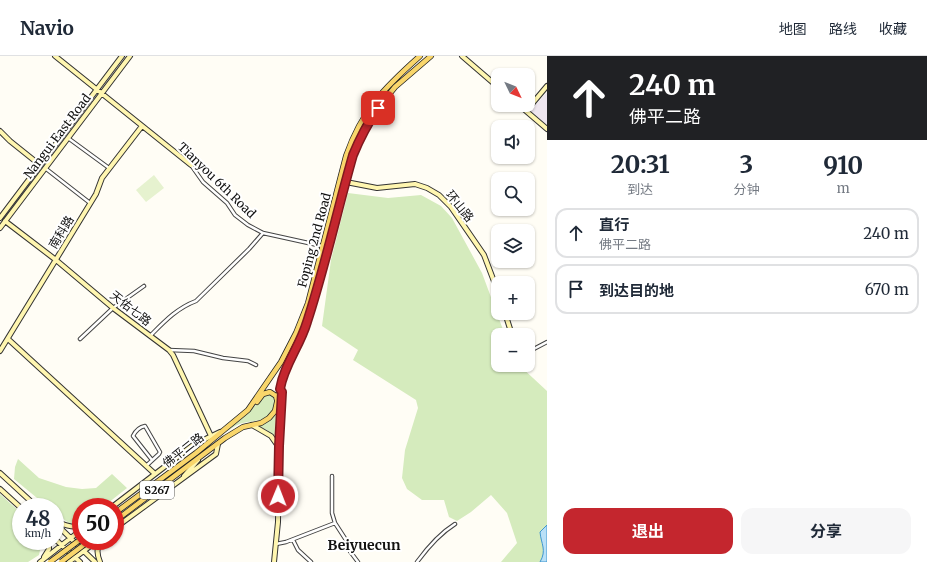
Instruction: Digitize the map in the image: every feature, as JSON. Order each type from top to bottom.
[{"type":"main road","name":"Tianyou 6th Road","points":[[55,56],[191,165]]},
{"type":"main road","name":"Nangui East Road","points":[[0,218],[122,56]]},
{"type":"main road","name":"Nangui East Road","points":[[0,228],[130,56]]},
{"type":"main road","name":"Foping 2nd Road","points":[[224,430],[248,410],[289,348],[308,303],[346,156],[353,136],[384,89],[420,56]]},
{"type":"main road","points":[[252,425],[261,423],[269,418],[275,411],[284,371],[296,350],[307,324],[359,139],[378,108],[395,88],[431,56]]},
{"type":"main road","points":[[462,56],[491,81]]},
{"type":"main road","points":[[535,100],[547,86]]},
{"type":"main road","points":[[527,112],[547,129]]},
{"type":"main road","name":"南科路","points":[[0,351],[96,194],[102,178],[142,126]]},
{"type":"main road","points":[[0,131],[40,165]]},
{"type":"main road","name":"环山路","points":[[346,182],[377,188],[415,184],[427,188],[439,195],[451,207],[484,256],[492,276]]},
{"type":"main road","name":"天佑七路","points":[[5,221],[56,260],[113,308],[169,350],[173,355],[211,436]]},
{"type":"main road","points":[[8,339],[155,474]]},
{"type":"main road","points":[[274,562],[278,522],[279,446],[282,392],[280,389]]},
{"type":"main road","points":[[248,410],[267,392],[272,392],[276,396],[277,401]]},
{"type":"main road","points":[[252,425],[271,436],[279,446]]},
{"type":"main road","name":"S267","points":[[200,458],[243,428],[252,425]]},
{"type":"main road","points":[[124,498],[193,445],[224,430]]},
{"type":"main road","name":"佛平二路","points":[[124,507],[224,430]]},
{"type":"main road","points":[[124,522],[216,454],[218,444]]},
{"type":"main road","points":[[203,464],[206,453]]},
{"type":"main road","points":[[179,482],[200,458]]},
{"type":"main road","name":"佛平二路","points":[[124,515],[200,458]]},
{"type":"main road","points":[[0,473],[27,498]]},
{"type":"main road","points":[[0,489],[12,500]]},
{"type":"main road","points":[[64,531],[95,562]]},
{"type":"main road","points":[[64,543],[71,538]]},
{"type":"main road","points":[[50,562],[72,546]]},
{"type":"main road","points":[[64,547],[80,562]]},
{"type":"main road","points":[[41,561],[48,550]]},
{"type":"main road","points":[[41,561],[55,550]]},
{"type":"main road","points":[[61,562],[77,550]]},
{"type":"main road","points":[[98,550],[97,554],[100,562]]},
{"type":"main road","points":[[68,562],[83,551]]},
{"type":"main road","points":[[41,561],[52,558],[57,562]]},
{"type":"street","points":[[68,138],[110,168]]},
{"type":"street","name":"Tianyou 6th Road","points":[[191,165],[203,182],[227,203],[235,214],[248,225],[263,233],[322,246]]},
{"type":"street","points":[[45,168],[90,203]]},
{"type":"street","points":[[150,336],[175,312],[185,305],[196,301],[249,249],[263,233]]},
{"type":"street","points":[[80,339],[113,308],[144,286]]},
{"type":"street","points":[[535,348],[547,342]]},
{"type":"street","points":[[169,350],[194,352],[248,361],[256,365]]},
{"type":"street","points":[[146,466],[159,454],[160,452],[145,426],[140,427],[133,436],[152,460]]},
{"type":"street","points":[[332,476],[332,513],[335,523],[346,540],[349,550],[358,562]]},
{"type":"street","points":[[276,544],[293,540],[335,523]]},
{"type":"street","points":[[417,562],[428,547],[445,530],[455,524]]},
{"type":"street","points":[[293,540],[298,550],[311,562]]},
{"type":"shaded area","points":[[547,92],[547,125],[531,112],[535,112],[535,105]]},
{"type":"green space","points":[[154,175],[164,188],[146,202],[136,190]]},
{"type":"green space","points":[[348,193],[388,198],[421,195],[441,206],[452,218],[482,273],[491,297],[491,320],[499,320],[502,328],[491,328],[491,372],[527,372],[547,391],[547,562],[501,562],[517,543],[507,513],[491,495],[471,512],[457,521],[449,517],[444,500],[422,500],[407,489],[402,478],[405,450],[418,408],[416,400],[353,360],[358,350],[322,326],[331,260]]},
{"type":"green space","points":[[269,393],[274,396],[275,402],[273,409],[267,416],[260,420],[236,425],[226,432],[248,413],[265,395]]},
{"type":"green space","points":[[277,413],[275,438],[267,430],[257,426],[269,421]]},
{"type":"green space","points":[[18,459],[39,478],[66,487],[82,489],[96,488],[112,474],[127,488],[114,498],[72,498],[72,523],[70,524],[64,520],[64,498],[37,498],[14,479],[15,467]]},
{"type":"green space","points":[[0,494],[12,505],[12,550],[40,550],[39,555],[28,562],[0,562]]},
{"type":"water","points":[[547,525],[547,562],[540,562],[543,550],[540,532]]},
{"type":"district","name":"Beiyuecun","points":[[364,545]]},
{"type":"route","points":[[278,496],[282,392],[280,389],[281,381],[284,371],[307,324],[353,155],[359,139],[378,108]]}]
